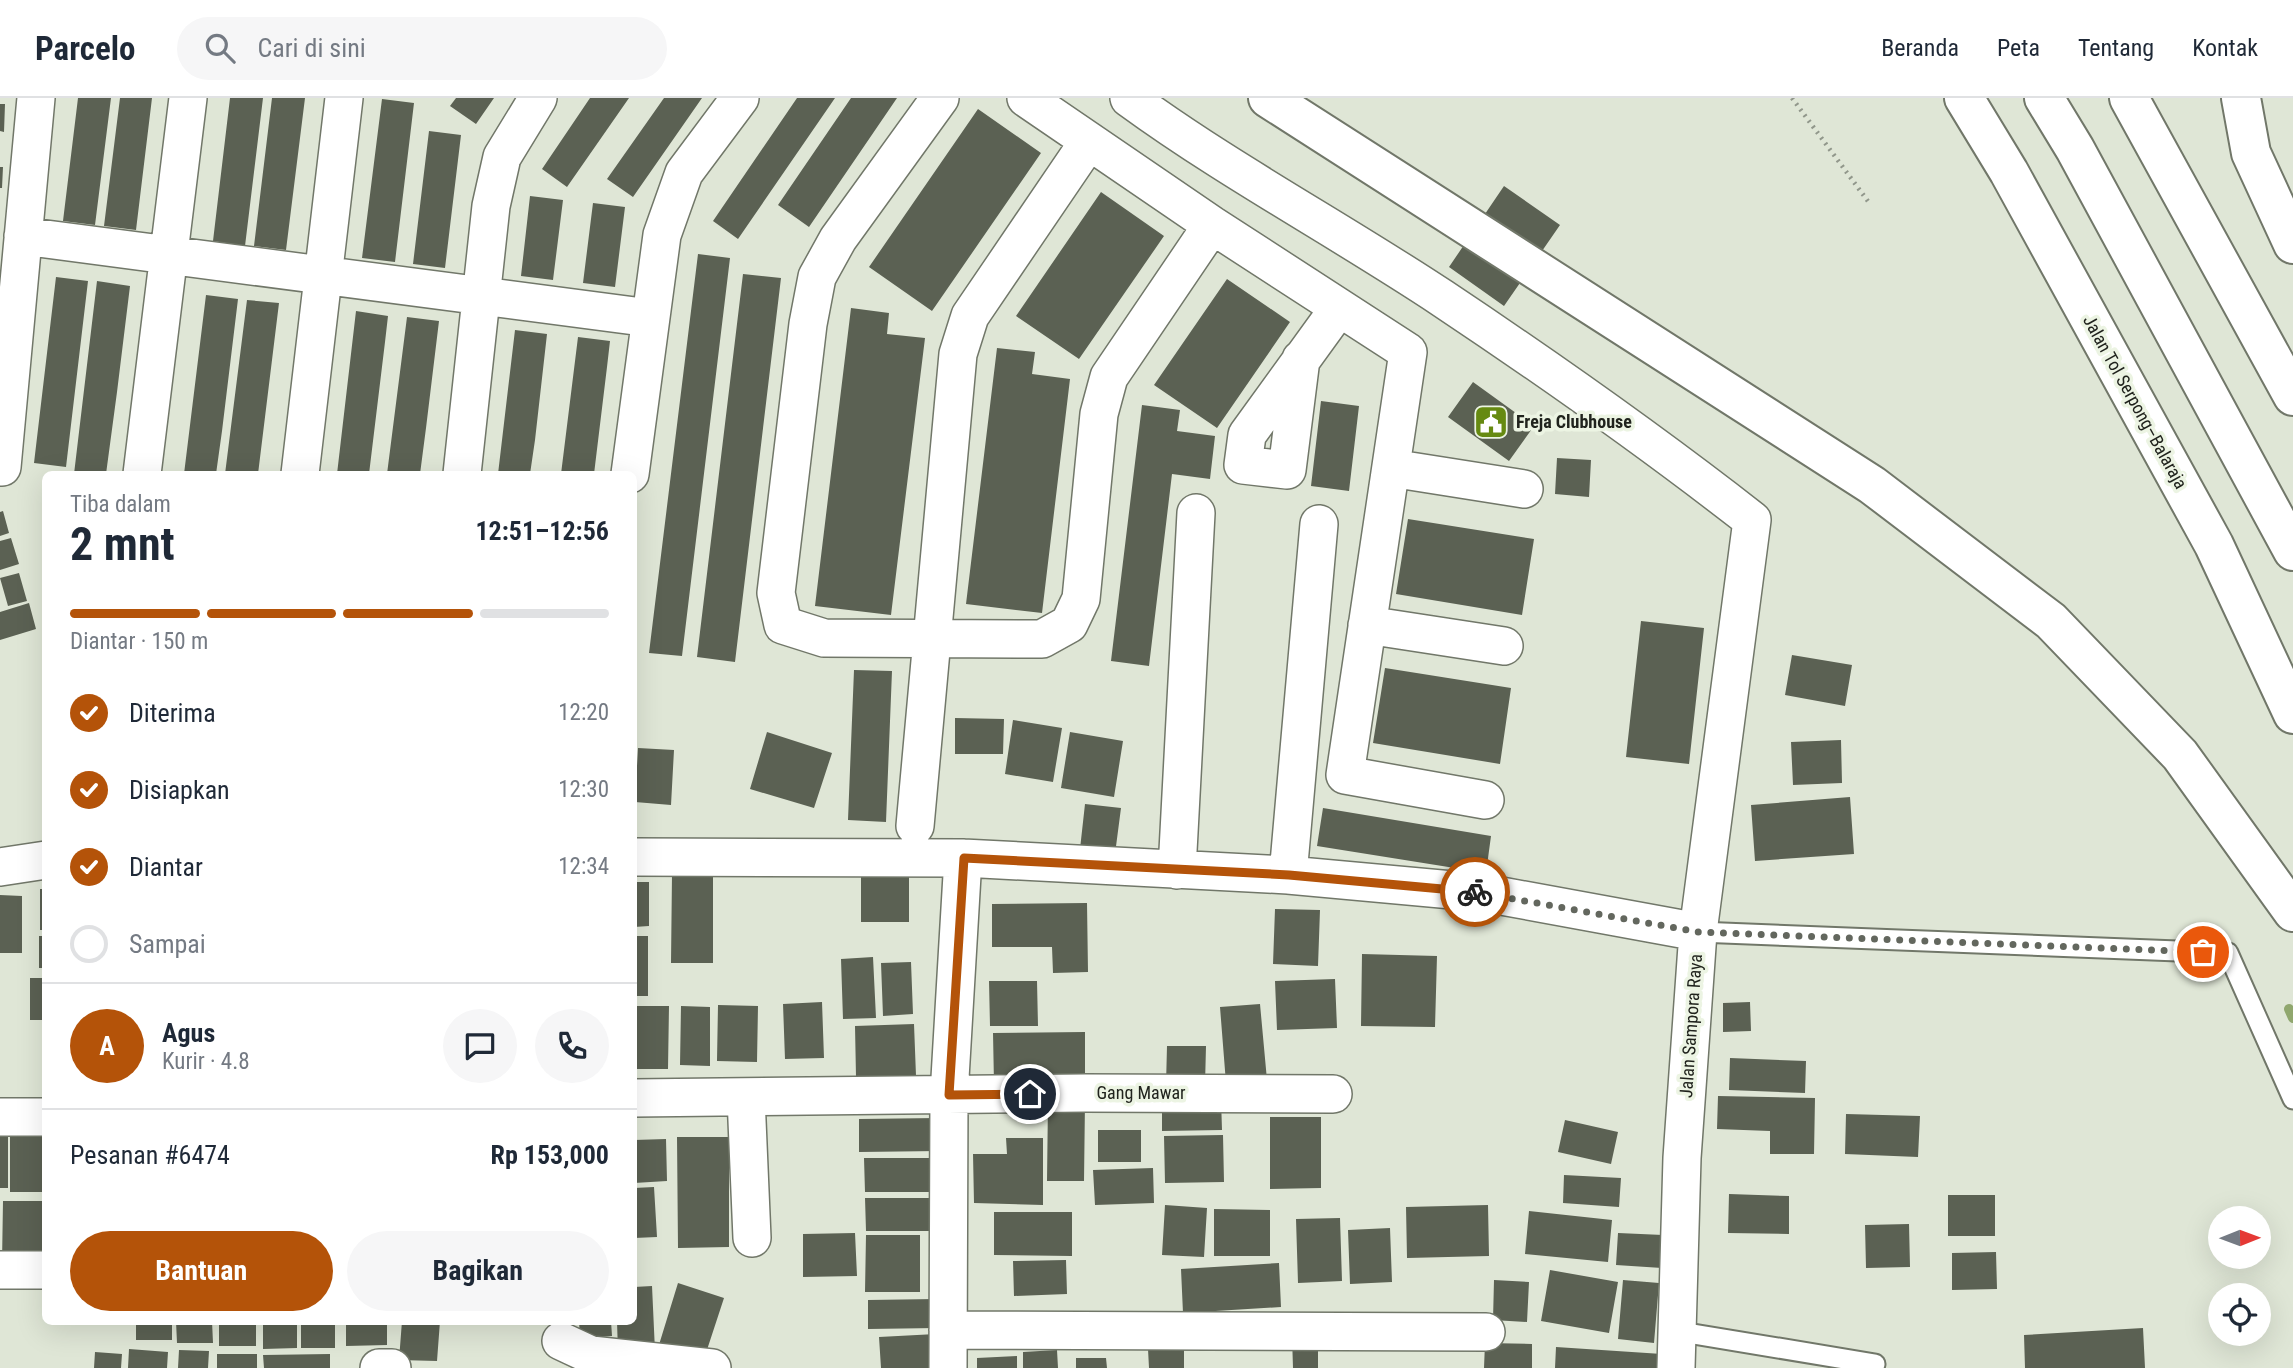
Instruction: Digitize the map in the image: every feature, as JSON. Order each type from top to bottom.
[{"type":"highway","points":[[1268,98],[1872,485],[2051,621],[2180,755],[2293,912]]},
{"type":"highway","name":"Jalan Tol Serpong–Balaraja","points":[[1964,98],[2009,172],[2214,545],[2293,714]]},
{"type":"highway","points":[[2043,98],[2075,149],[2293,551]]},
{"type":"highway","points":[[2129,98],[2293,396]]},
{"type":"highway","points":[[2241,98],[2251,153],[2293,244]]},
{"type":"street","points":[[2,467],[36,98]]},
{"type":"street","points":[[142,471],[188,98]]},
{"type":"street","points":[[300,471],[344,98]]},
{"type":"street","points":[[462,471],[491,206],[502,157],[538,98]]},
{"type":"street","points":[[630,471],[662,235],[684,173],[740,98]]},
{"type":"street","points":[[940,98],[838,239],[817,277],[808,324],[776,593],[783,625],[824,638],[1042,639],[1069,624],[1081,599],[1099,414],[1109,377],[1212,225]]},
{"type":"street","points":[[1026,98],[1212,225],[1408,352],[1345,775],[1485,800]]},
{"type":"street","name":"Jalan Sampora Raya","points":[[1129,98],[1183,137],[1441,297],[1678,462],[1752,520],[1698,932],[1682,1158],[1675,1368]]},
{"type":"street","points":[[915,826],[958,354],[970,316],[1089,141]]},
{"type":"street","points":[[23,236],[650,318]]},
{"type":"street","points":[[1301,359],[1339,308]]},
{"type":"street","points":[[1391,468],[1524,489]]},
{"type":"street","points":[[1177,870],[1196,513]]},
{"type":"street","points":[[1289,875],[1319,524]]},
{"type":"street","points":[[1367,625],[1504,646]]},
{"type":"street","points":[[637,857],[964,858],[1289,875],[1485,893],[1698,932]]},
{"type":"street","points":[[948,1368],[949,1095],[964,858]]},
{"type":"street","points":[[0,867],[42,861]]},
{"type":"street","name":"Gang Mawar","points":[[637,1098],[1333,1094]]},
{"type":"street","points":[[746,1097],[752,1238]]},
{"type":"street","points":[[0,1117],[42,1117]]},
{"type":"street","points":[[0,1270],[42,1270]]},
{"type":"street","points":[[948,1330],[1486,1332]]},
{"type":"street","points":[[559,1343],[591,1355],[712,1368]]},
{"type":"street","points":[[379,1368],[392,1368]]},
{"type":"lane","points":[[1698,932],[2228,953],[2293,1099]]},
{"type":"lane","points":[[1675,1331],[1875,1364]]},
{"type":"path","points":[[1792,98],[1870,204]]},
{"type":"building","points":[[78,98],[111,98],[95,225],[63,221]]},
{"type":"building","points":[[120,98],[152,98],[136,230],[104,226]]},
{"type":"building","points":[[230,98],[263,98],[245,246],[213,241]]},
{"type":"building","points":[[272,98],[305,98],[286,250],[254,246]]},
{"type":"building","points":[[456,98],[494,98],[476,124],[450,106]]},
{"type":"building","points":[[590,98],[629,98],[567,187],[542,169]]},
{"type":"building","points":[[664,98],[702,98],[633,197],[607,179]]},
{"type":"building","points":[[797,98],[835,98],[738,239],[713,221]]},
{"type":"building","points":[[851,98],[897,98],[809,227],[778,205]]},
{"type":"building","points":[[382,99],[414,103],[395,262],[362,258]]},
{"type":"building","points":[[0,104],[5,104],[4,132],[0,131]]},
{"type":"building","points":[[978,109],[1041,153],[932,311],[869,267]]},
{"type":"building","points":[[429,131],[461,135],[445,268],[413,264]]},
{"type":"building","points":[[0,167],[3,167],[2,188],[0,188]]},
{"type":"building","points":[[1504,186],[1560,225],[1504,306],[1449,267]]},
{"type":"building","points":[[1101,192],[1164,236],[1079,359],[1016,316]]},
{"type":"building","points":[[530,196],[563,200],[553,280],[521,276]]},
{"type":"building","points":[[593,203],[625,207],[615,287],[583,283]]},
{"type":"building","points":[[698,254],[730,258],[682,656],[649,653]]},
{"type":"building","points":[[743,274],[781,278],[735,662],[697,657]]},
{"type":"building","points":[[56,277],[88,281],[66,467],[34,463]]},
{"type":"building","points":[[1227,279],[1290,322],[1217,428],[1154,385]]},
{"type":"building","points":[[97,281],[130,286],[106,471],[74,471]]},
{"type":"building","points":[[206,295],[238,299],[216,471],[184,471]]},
{"type":"building","points":[[247,300],[279,303],[258,471],[225,471]]},
{"type":"building","points":[[851,308],[889,313],[887,334],[925,338],[891,615],[815,606]]},
{"type":"building","points":[[356,311],[388,316],[369,471],[337,471]]},
{"type":"building","points":[[407,317],[439,321],[420,471],[387,471]]},
{"type":"building","points":[[515,330],[547,334],[530,471],[498,471]]},
{"type":"building","points":[[578,337],[610,341],[594,471],[561,471]]},
{"type":"building","points":[[997,348],[1035,352],[1032,374],[1070,379],[1042,613],[966,604]]},
{"type":"building","name":"Freja Clubhouse","points":[[1473,382],[1534,426],[1509,461],[1448,417]]},
{"type":"building","points":[[1321,401],[1359,406],[1349,491],[1311,486]]},
{"type":"building","points":[[1142,405],[1180,410],[1177,431],[1215,436],[1210,479],[1172,474],[1149,666],[1111,661]]},
{"type":"building","points":[[1557,458],[1591,460],[1589,497],[1555,494]]},
{"type":"building","points":[[3,511],[9,533],[0,536],[0,512]]},
{"type":"building","points":[[1408,519],[1534,539],[1522,615],[1396,594]]},
{"type":"building","points":[[11,538],[19,564],[0,570],[0,541]]},
{"type":"building","points":[[19,573],[27,601],[8,606],[0,578]]},
{"type":"building","points":[[29,603],[36,629],[0,640],[0,612]]},
{"type":"building","points":[[1641,621],[1704,628],[1689,764],[1626,757]]},
{"type":"building","points":[[1792,655],[1852,665],[1845,706],[1785,695]]},
{"type":"building","points":[[1385,668],[1511,688],[1500,764],[1373,743]]},
{"type":"building","points":[[854,670],[892,671],[886,822],[848,820]]},
{"type":"building","points":[[955,718],[1004,719],[1003,754],[955,754]]},
{"type":"building","points":[[1013,720],[1062,728],[1053,782],[1005,774]]},
{"type":"building","points":[[767,732],[832,753],[814,808],[750,789]]},
{"type":"building","points":[[1070,732],[1123,741],[1114,797],[1061,788]]},
{"type":"building","points":[[1841,740],[1842,783],[1793,785],[1791,742]]},
{"type":"building","points":[[638,748],[674,750],[671,805],[637,802]]},
{"type":"building","points":[[1850,797],[1854,854],[1755,861],[1751,805]]},
{"type":"building","points":[[1085,804],[1121,808],[1115,854],[1080,849]]},
{"type":"building","points":[[1323,808],[1491,836],[1486,873],[1317,846]]},
{"type":"building","points":[[672,874],[713,874],[713,963],[671,963]]},
{"type":"building","points":[[909,875],[909,922],[861,922],[861,876]]},
{"type":"building","points":[[637,882],[649,882],[649,926],[637,927]]},
{"type":"building","points":[[40,889],[42,889],[42,930]]},
{"type":"building","points":[[0,895],[22,896],[22,953],[0,953]]},
{"type":"building","points":[[1087,903],[1088,972],[1053,973],[1052,947],[992,947],[992,904]]},
{"type":"building","points":[[1275,909],[1320,910],[1318,966],[1273,964]]},
{"type":"building","points":[[39,936],[42,936],[42,968],[39,968]]},
{"type":"building","points":[[637,936],[648,936],[648,996],[637,996]]},
{"type":"building","points":[[1362,954],[1437,956],[1435,1027],[1361,1026]]},
{"type":"building","points":[[873,957],[876,1018],[843,1019],[841,959]]},
{"type":"building","points":[[911,962],[913,1014],[883,1016],[881,963]]},
{"type":"building","points":[[30,978],[42,978],[42,1020],[30,1020]]},
{"type":"building","points":[[1335,979],[1337,1028],[1277,1030],[1275,981]]},
{"type":"building","points":[[989,981],[1037,981],[1038,1026],[990,1026]]},
{"type":"building","points":[[822,1002],[824,1058],[785,1059],[783,1004]]},
{"type":"building","points":[[1750,1002],[1751,1031],[1723,1032],[1723,1003]]},
{"type":"building","points":[[1260,1004],[1267,1080],[1226,1083],[1220,1007]]},
{"type":"building","points":[[718,1005],[758,1006],[757,1062],[717,1061]]},
{"type":"building","points":[[637,1006],[669,1006],[668,1069],[637,1069]]},
{"type":"building","points":[[681,1006],[710,1007],[710,1066],[680,1065]]},
{"type":"building","points":[[914,1024],[916,1076],[856,1077],[855,1026]]},
{"type":"building","points":[[1085,1032],[1085,1083],[994,1084],[993,1033]]},
{"type":"building","points":[[1167,1046],[1206,1046],[1205,1085],[1166,1085]]},
{"type":"building","points":[[1730,1058],[1806,1061],[1805,1093],[1729,1090]]},
{"type":"building","points":[[1718,1096],[1815,1098],[1814,1154],[1770,1154],[1770,1131],[1717,1129]]},
{"type":"building","points":[[1221,1099],[1222,1130],[1162,1131],[1162,1100]]},
{"type":"building","points":[[1048,1101],[1085,1101],[1084,1181],[1047,1181]]},
{"type":"building","points":[[1846,1114],[1920,1116],[1918,1157],[1845,1154]]},
{"type":"building","points":[[1270,1117],[1321,1117],[1321,1188],[1270,1189]]},
{"type":"building","points":[[938,1118],[939,1151],[859,1152],[859,1119]]},
{"type":"building","points":[[1565,1120],[1618,1132],[1611,1164],[1558,1152]]},
{"type":"building","points":[[42,1127],[42,1192],[10,1192],[10,1128]]},
{"type":"building","points":[[0,1129],[8,1129],[8,1188],[0,1188]]},
{"type":"building","points":[[1098,1130],[1141,1130],[1141,1162],[1098,1162]]},
{"type":"building","points":[[1223,1135],[1224,1182],[1165,1183],[1164,1136]]},
{"type":"building","points":[[677,1137],[729,1137],[729,1247],[678,1248]]},
{"type":"building","points":[[1006,1138],[1043,1138],[1043,1205],[974,1203],[973,1154],[1007,1154]]},
{"type":"building","points":[[666,1139],[667,1181],[637,1183],[637,1140]]},
{"type":"building","points":[[864,1158],[931,1158],[931,1192],[865,1192]]},
{"type":"building","points":[[1153,1168],[1154,1203],[1095,1205],[1093,1170]]},
{"type":"building","points":[[1564,1175],[1621,1178],[1619,1207],[1563,1203]]},
{"type":"building","points":[[654,1187],[657,1237],[637,1238],[637,1188]]},
{"type":"building","points":[[1729,1194],[1789,1196],[1789,1234],[1728,1233]]},
{"type":"building","points":[[1948,1195],[1995,1195],[1995,1236],[1948,1236]]},
{"type":"building","points":[[865,1198],[933,1198],[933,1231],[866,1231]]},
{"type":"building","points":[[3,1201],[42,1201],[42,1263],[2,1263]]},
{"type":"building","points":[[1165,1205],[1207,1208],[1204,1257],[1162,1255]]},
{"type":"building","points":[[1488,1205],[1489,1256],[1407,1258],[1406,1207]]},
{"type":"building","points":[[1214,1209],[1270,1210],[1270,1256],[1214,1256]]},
{"type":"building","points":[[1529,1211],[1612,1220],[1608,1262],[1525,1254]]},
{"type":"building","points":[[994,1212],[1072,1212],[1072,1256],[994,1255]]},
{"type":"building","points":[[1340,1218],[1342,1281],[1298,1283],[1296,1219]]},
{"type":"building","points":[[1909,1224],[1910,1267],[1866,1268],[1865,1225]]},
{"type":"building","points":[[1390,1228],[1392,1282],[1350,1284],[1348,1230]]},
{"type":"building","points":[[855,1233],[857,1276],[803,1277],[803,1234]]},
{"type":"building","points":[[1618,1233],[1663,1235],[1662,1268],[1616,1265]]},
{"type":"building","points":[[866,1235],[920,1235],[920,1292],[865,1292]]},
{"type":"building","points":[[1996,1252],[1997,1289],[1952,1290],[1952,1253]]},
{"type":"building","points":[[1066,1260],[1067,1294],[1014,1296],[1013,1261]]},
{"type":"building","points":[[1279,1263],[1281,1307],[1183,1313],[1181,1269]]},
{"type":"building","points":[[1550,1270],[1618,1282],[1609,1333],[1541,1321]]},
{"type":"building","points":[[1494,1280],[1529,1282],[1527,1322],[1493,1320]]},
{"type":"building","points":[[1623,1280],[1659,1283],[1654,1343],[1618,1339]]},
{"type":"building","points":[[678,1283],[724,1298],[703,1362],[658,1348]]},
{"type":"building","points":[[652,1286],[655,1351],[618,1353],[617,1325],[637,1325],[637,1287]]},
{"type":"building","points":[[936,1299],[937,1328],[868,1329],[868,1300]]},
{"type":"building","points":[[136,1325],[172,1325],[172,1340],[136,1340]]},
{"type":"building","points":[[176,1325],[212,1325],[213,1343],[177,1343]]},
{"type":"building","points":[[219,1325],[256,1325],[256,1346],[219,1346]]},
{"type":"building","points":[[263,1325],[297,1325],[297,1348],[263,1349]]},
{"type":"building","points":[[301,1325],[335,1325],[335,1348],[301,1348]]},
{"type":"building","points":[[346,1325],[387,1325],[387,1345],[346,1346]]},
{"type":"building","points":[[402,1325],[440,1325],[437,1361],[399,1360]]},
{"type":"building","points":[[579,1325],[611,1325],[612,1336],[580,1338]]},
{"type":"building","points":[[2143,1328],[2145,1368],[2025,1368],[2024,1335]]},
{"type":"building","points":[[936,1334],[937,1368],[881,1368],[879,1337]]},
{"type":"building","points":[[1292,1336],[1318,1336],[1318,1368],[1293,1368]]},
{"type":"building","points":[[1485,1343],[1532,1344],[1532,1368],[1484,1368]]},
{"type":"building","points":[[1556,1347],[1662,1354],[1661,1368],[1555,1368]]},
{"type":"building","points":[[1184,1348],[1184,1368],[1149,1368],[1148,1349]]},
{"type":"building","points":[[129,1349],[168,1352],[167,1368],[128,1368]]},
{"type":"building","points":[[179,1350],[209,1351],[208,1368],[178,1368]]},
{"type":"building","points":[[1057,1350],[1058,1368],[1023,1368],[1023,1352]]},
{"type":"building","points":[[95,1352],[122,1354],[121,1368],[94,1368]]},
{"type":"building","points":[[217,1354],[257,1354],[257,1368],[217,1368]]},
{"type":"building","points":[[330,1354],[330,1368],[264,1368],[263,1355]]},
{"type":"building","points":[[1017,1356],[1017,1368],[977,1368],[977,1358]]},
{"type":"building","points":[[1076,1358],[1106,1358],[1107,1368],[1076,1368]]},
{"type":"waterway","points":[[2289,1009],[2293,1018]]},
{"type":"way so far","points":[[1475,892],[1698,932],[1947,944],[2203,952]]},
{"type":"place","name":"Freja Clubhouse","points":[[1491,422]]},
{"type":"route","points":[[1030,1094],[949,1095],[964,858],[1289,875],[1475,892]]}]
